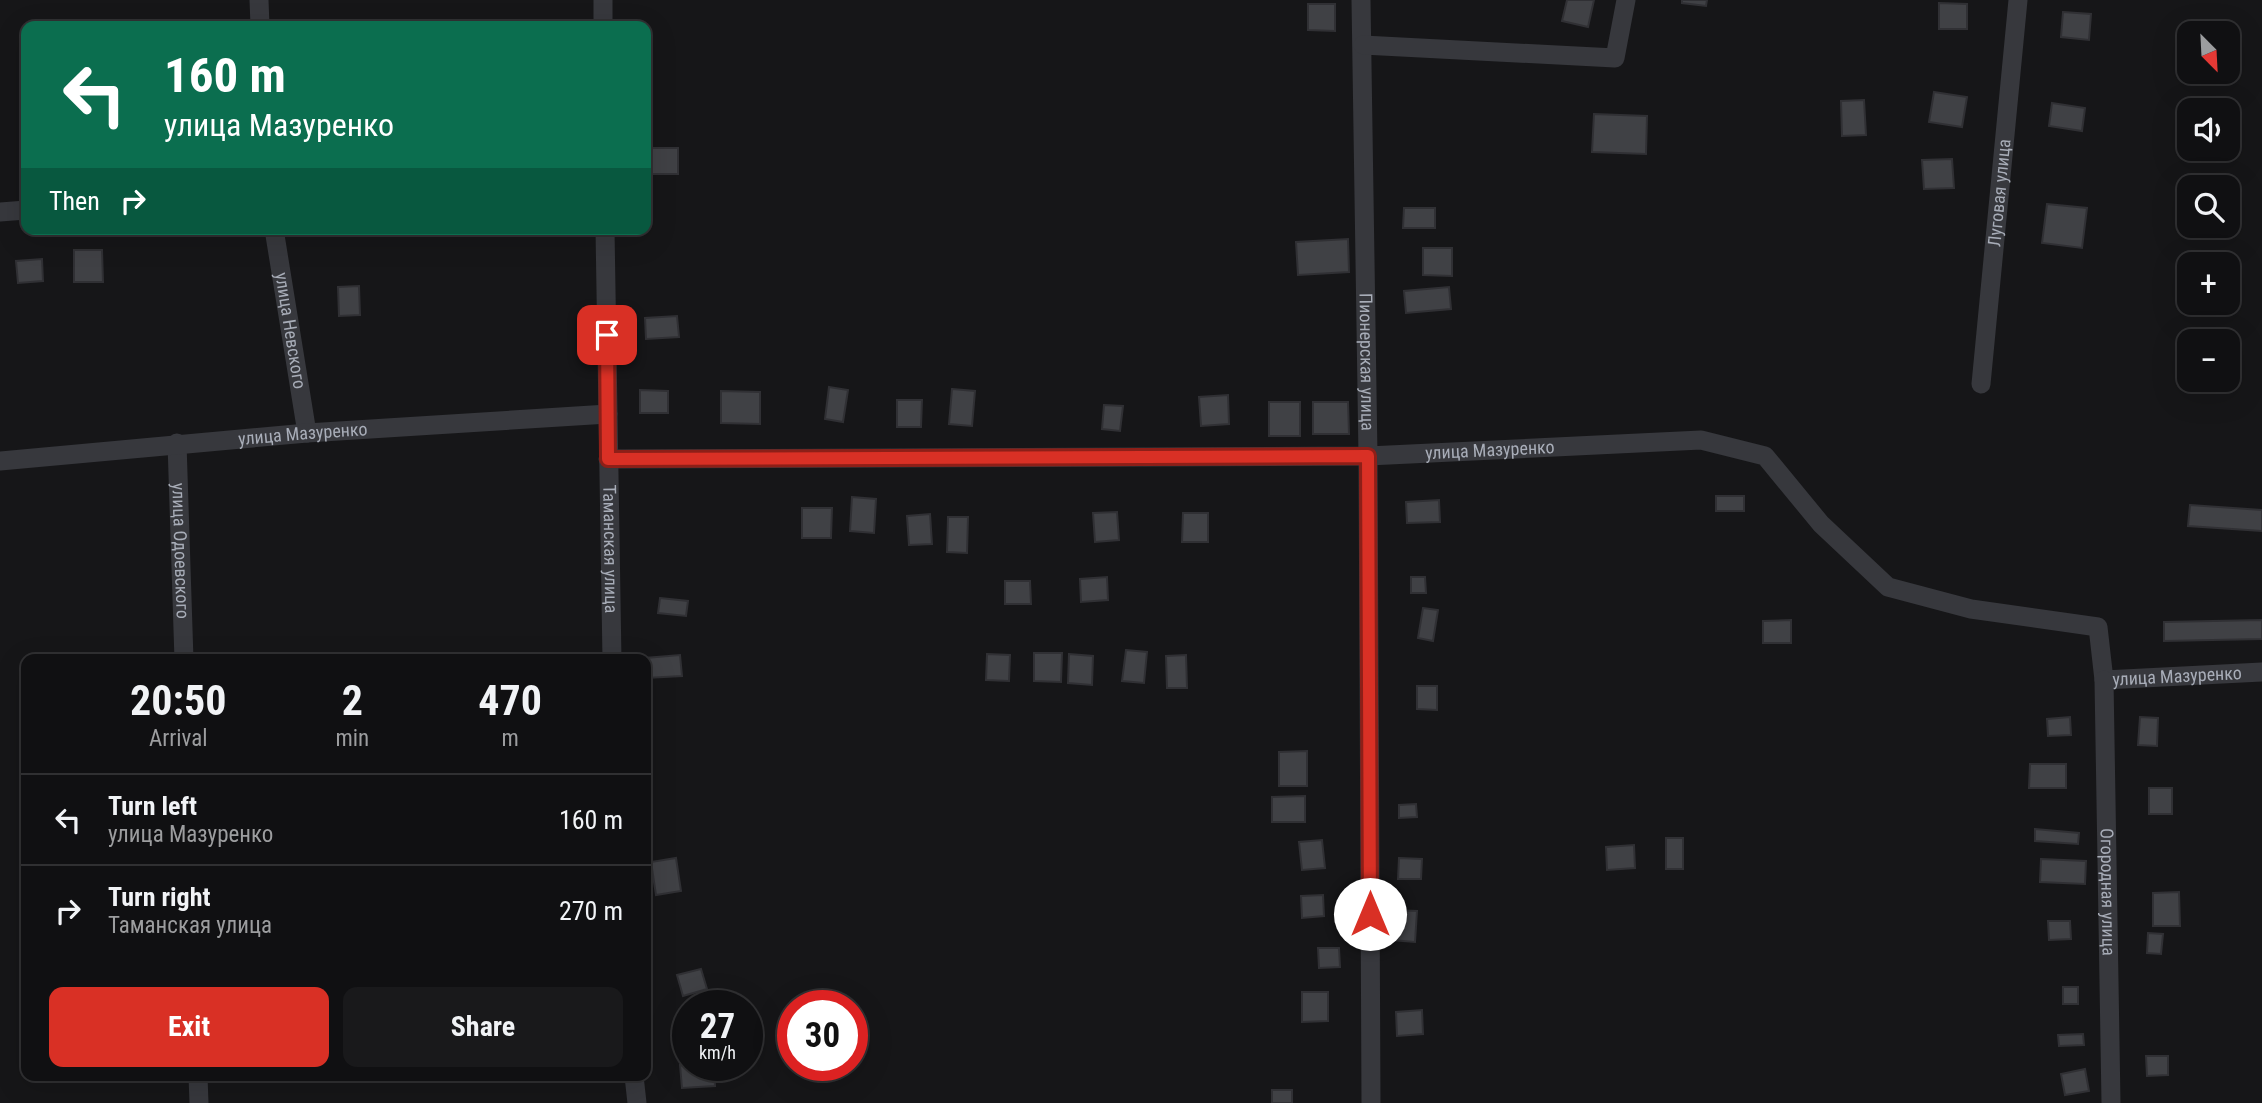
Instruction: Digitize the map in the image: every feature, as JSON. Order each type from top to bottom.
[{"type":"street","points":[[259,0],[260,21]]},
{"type":"street","points":[[603,0],[603,21]]},
{"type":"street","name":"Пионерская улица","points":[[1361,0],[1368,456],[1371,1103]]},
{"type":"street","points":[[1363,45],[1615,58],[1626,0]]},
{"type":"street","name":"Луговая улица","points":[[1981,384],[2018,0]]},
{"type":"street","points":[[0,212],[21,210]]},
{"type":"street","name":"улица Невского","points":[[275,235],[307,433]]},
{"type":"street","name":"Таманская улица","points":[[606,235],[611,654]]},
{"type":"street","name":"улица Мазуренко","points":[[0,461],[177,443],[608,414]]},
{"type":"street","name":"улица Мазуренко","points":[[608,459],[1368,456],[1702,440],[1765,456],[1821,524],[1888,587],[1971,610],[2098,627],[2104,680],[2262,672]]},
{"type":"street","name":"улица Одоевского","points":[[177,443],[184,654]]},
{"type":"street","name":"Огородная улица","points":[[2104,680],[2112,1103]]},
{"type":"street","points":[[198,1081],[199,1103]]},
{"type":"street","points":[[635,1081],[637,1103]]},
{"type":"building","points":[[1567,0],[1594,0],[1588,27],[1562,21]]},
{"type":"building","points":[[1682,0],[1707,0],[1706,6],[1682,3]]},
{"type":"building","points":[[1939,3],[1967,4],[1967,29],[1939,29]]},
{"type":"building","points":[[1308,4],[1335,4],[1335,31],[1308,30]]},
{"type":"building","points":[[2063,12],[2091,14],[2089,40],[2061,37]]},
{"type":"building","points":[[1934,92],[1967,97],[1962,127],[1929,122]]},
{"type":"building","points":[[1864,100],[1866,135],[1842,136],[1841,101]]},
{"type":"building","points":[[2052,103],[2085,108],[2082,131],[2049,126]]},
{"type":"building","points":[[1594,114],[1647,116],[1646,154],[1592,152]]},
{"type":"building","points":[[651,148],[678,148],[678,174],[651,174]]},
{"type":"building","points":[[1952,159],[1954,188],[1924,189],[1922,160]]},
{"type":"building","points":[[2047,204],[2087,208],[2082,248],[2042,243]]},
{"type":"building","points":[[1404,208],[1435,208],[1435,228],[1403,228]]},
{"type":"building","points":[[1348,239],[1349,272],[1298,275],[1296,242]]},
{"type":"building","points":[[1423,248],[1452,248],[1452,276],[1423,275]]},
{"type":"building","points":[[74,250],[102,250],[103,282],[74,282]]},
{"type":"building","points":[[42,259],[43,281],[18,283],[16,261]]},
{"type":"building","points":[[359,286],[360,315],[339,316],[338,287]]},
{"type":"building","points":[[1449,287],[1451,309],[1406,313],[1404,291]]},
{"type":"building","points":[[677,316],[679,337],[646,339],[645,318]]},
{"type":"building","points":[[829,387],[848,390],[843,422],[825,419]]},
{"type":"building","points":[[952,389],[975,391],[972,426],[949,424]]},
{"type":"building","points":[[640,390],[668,391],[668,413],[640,413]]},
{"type":"building","points":[[721,391],[760,392],[760,424],[721,423]]},
{"type":"building","points":[[1228,395],[1229,424],[1201,426],[1199,397]]},
{"type":"building","points":[[897,400],[922,400],[921,427],[897,427]]},
{"type":"building","points":[[1269,402],[1300,402],[1300,436],[1269,436]]},
{"type":"building","points":[[1313,402],[1348,402],[1349,434],[1313,434]]},
{"type":"building","points":[[1104,405],[1123,406],[1120,431],[1102,429]]},
{"type":"building","points":[[1716,496],[1744,496],[1744,511],[1716,511]]},
{"type":"building","points":[[852,497],[876,499],[874,533],[850,531]]},
{"type":"building","points":[[1439,500],[1440,522],[1407,523],[1406,502]]},
{"type":"building","points":[[2190,505],[2262,510],[2262,531],[2188,526]]},
{"type":"building","points":[[802,508],[832,508],[831,538],[802,538]]},
{"type":"building","points":[[1117,512],[1119,540],[1095,542],[1093,513]]},
{"type":"building","points":[[1183,513],[1208,513],[1208,542],[1182,542]]},
{"type":"building","points":[[930,514],[932,544],[909,545],[907,516]]},
{"type":"building","points":[[948,517],[968,517],[967,553],[947,552]]},
{"type":"building","points":[[1107,577],[1108,600],[1081,602],[1080,579]]},
{"type":"building","points":[[1411,577],[1425,577],[1426,593],[1411,593]]},
{"type":"building","points":[[1005,581],[1030,581],[1031,604],[1005,604]]},
{"type":"building","points":[[660,598],[688,601],[686,616],[658,613]]},
{"type":"building","points":[[1423,608],[1438,610],[1433,641],[1418,638]]},
{"type":"building","points":[[1791,620],[1791,643],[1763,643],[1763,621]]},
{"type":"building","points":[[2262,620],[2262,639],[2164,641],[2164,622]]},
{"type":"building","points":[[1126,650],[1147,652],[1144,683],[1122,681]]},
{"type":"building","points":[[1034,653],[1062,653],[1061,682],[1034,681]]},
{"type":"building","points":[[987,654],[1010,655],[1009,681],[986,680]]},
{"type":"building","points":[[1069,654],[1093,656],[1092,685],[1068,683]]},
{"type":"building","points":[[680,655],[682,676],[651,678],[651,657]]},
{"type":"building","points":[[1186,655],[1187,688],[1167,688],[1166,656]]},
{"type":"building","points":[[1417,686],[1437,686],[1437,710],[1417,709]]},
{"type":"building","points":[[2070,717],[2071,735],[2048,736],[2047,719]]},
{"type":"building","points":[[2140,717],[2158,718],[2157,746],[2138,745]]},
{"type":"building","points":[[1307,751],[1307,786],[1279,786],[1279,752]]},
{"type":"building","points":[[2030,764],[2066,764],[2066,788],[2029,788]]},
{"type":"building","points":[[2149,788],[2172,788],[2172,814],[2149,814]]},
{"type":"building","points":[[1305,796],[1305,822],[1272,822],[1272,797]]},
{"type":"building","points":[[1416,804],[1417,817],[1399,818],[1399,805]]},
{"type":"building","points":[[2035,829],[2079,833],[2078,844],[2035,841]]},
{"type":"building","points":[[1666,838],[1683,838],[1683,869],[1666,869]]},
{"type":"building","points":[[1322,840],[1325,868],[1302,870],[1299,842]]},
{"type":"building","points":[[1634,845],[1635,868],[1607,870],[1606,847]]},
{"type":"building","points":[[676,858],[681,891],[656,895],[651,862]]},
{"type":"building","points":[[1399,858],[1422,859],[1421,879],[1398,879]]},
{"type":"building","points":[[2041,859],[2086,861],[2085,884],[2040,882]]},
{"type":"building","points":[[2179,892],[2180,926],[2153,926],[2153,893]]},
{"type":"building","points":[[1323,895],[1324,916],[1302,918],[1301,896]]},
{"type":"building","points":[[1393,910],[1417,911],[1415,942],[1391,940]]},
{"type":"building","points":[[2048,921],[2070,921],[2071,939],[2049,940]]},
{"type":"building","points":[[2148,933],[2163,934],[2161,954],[2147,953]]},
{"type":"building","points":[[1318,948],[1339,948],[1340,967],[1319,968]]},
{"type":"building","points":[[701,969],[707,989],[681,990],[677,975]]},
{"type":"building","points":[[2063,987],[2078,987],[2078,1004],[2063,1004]]},
{"type":"building","points":[[1302,992],[1328,992],[1328,1021],[1302,1022]]},
{"type":"building","points":[[1422,1010],[1423,1034],[1397,1036],[1396,1012]]},
{"type":"building","points":[[2083,1034],[2084,1045],[2059,1046],[2058,1035]]},
{"type":"building","points":[[2146,1056],[2168,1056],[2168,1075],[2147,1076]]},
{"type":"building","points":[[2085,1069],[2089,1091],[2065,1095],[2061,1074]]},
{"type":"building","points":[[681,1081],[715,1081],[715,1086],[682,1088]]},
{"type":"building","points":[[1272,1090],[1292,1090],[1292,1103],[1272,1103]]},
{"type":"route","points":[[607,335],[608,459],[1368,456],[1370,914]]}]
